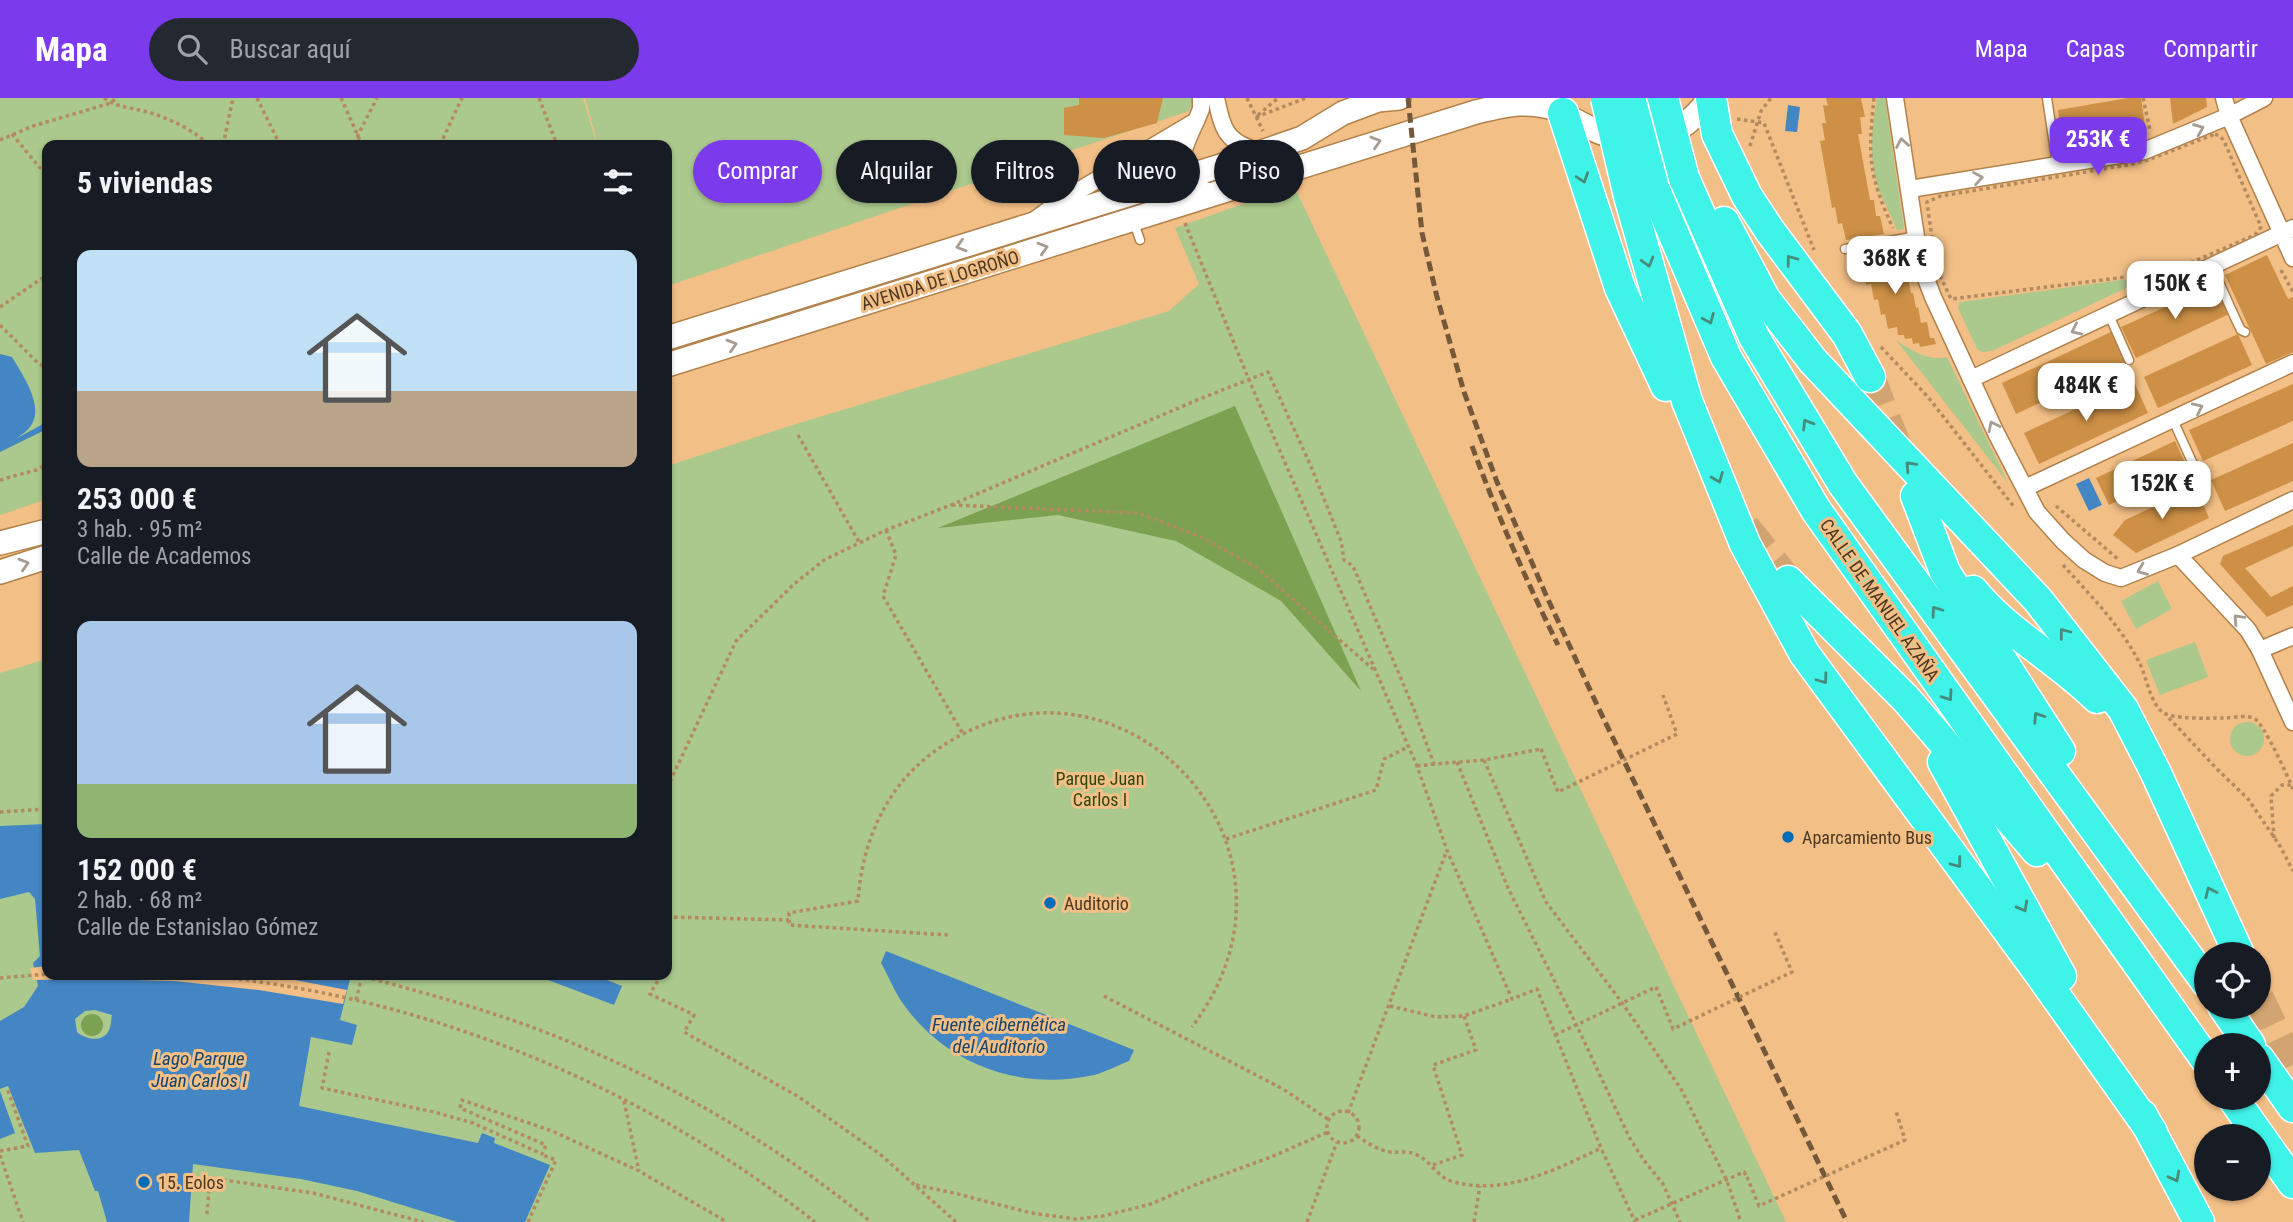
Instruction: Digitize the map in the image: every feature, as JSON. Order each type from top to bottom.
[{"type":"highway","points":[[1606,98],[1642,192],[1687,401],[1745,544],[1804,653],[2040,974],[2152,1132]]},
{"type":"highway","name":"CALLE DE MANUEL AZAÑA","points":[[1630,98],[1642,192],[1726,357],[1816,510],[2194,1043]]},
{"type":"highway","name":"CALLE DE MANUEL AZAÑA","points":[[1663,98],[1754,337],[1843,484],[2194,964]]},
{"type":"highway","points":[[1681,98],[1693,174],[1765,299],[1813,361],[2038,600],[2123,709],[2155,771],[2233,942]]},
{"type":"highway","points":[[1717,105],[1717,134],[1747,196],[1847,334],[1870,377]]},
{"type":"highway","points":[[1559,107],[1620,288],[1666,386]]},
{"type":"highway","points":[[1916,496],[1945,572],[2194,962]]},
{"type":"highway","points":[[1928,529],[1952,567],[1986,607],[2021,638],[2075,677],[2114,715],[2155,771]]},
{"type":"highway","points":[[1788,581],[1906,699],[2043,858],[2194,1058]]},
{"type":"highway","points":[[1906,699],[1906,708],[1935,748],[2054,964],[2152,1132],[2199,1222]]},
{"type":"highway","points":[[2271,1076],[2293,1107]]},
{"type":"highway","points":[[2241,1110],[2293,1183]]},
{"type":"highway","points":[[2271,1161],[2293,1189]]},
{"type":"main road","name":"AVENIDA DE LOGROÑO","points":[[1291,140],[1302,138],[1343,113],[1378,100],[1399,98]]},
{"type":"main road","name":"AVENIDA DE LOGROÑO","points":[[672,364],[1137,230],[1213,194],[1476,112],[1515,103],[1559,107]]},
{"type":"main road","points":[[1559,107],[1601,134],[1631,139],[1657,136],[1678,129],[1717,105]]},
{"type":"main road","name":"AVENIDA DE LOGROÑO","points":[[672,336],[1098,203]]},
{"type":"main road","points":[[0,543],[42,532]]},
{"type":"main road","points":[[0,572],[42,559]]},
{"type":"street","points":[[1187,140],[1201,109],[1201,98]]},
{"type":"street","points":[[1216,98],[1221,123],[1233,140]]},
{"type":"street","points":[[1895,98],[1920,263],[1971,379],[2037,512],[2063,541],[2084,560],[2105,573],[2121,578],[2178,555],[2293,500]]},
{"type":"street","points":[[2224,98],[2229,117],[2287,232],[2293,258]]},
{"type":"street","points":[[2229,117],[2235,98]]},
{"type":"street","points":[[1910,190],[2144,151],[2229,117],[2264,98]]},
{"type":"street","name":"AVENIDA DE LOGROÑO","points":[[1027,225],[1058,203],[1196,121]]},
{"type":"street","points":[[1200,188],[1213,194]]},
{"type":"street","points":[[1971,379],[2287,232]]},
{"type":"street","points":[[2025,488],[2293,363]]},
{"type":"street","points":[[2178,555],[2248,630],[2293,722]]},
{"type":"street","points":[[2260,650],[2293,636]]},
{"type":"lane","points":[[2047,98],[2057,165]]},
{"type":"lane","points":[[1844,249],[1917,236]]},
{"type":"lane","points":[[2212,267],[2241,330],[2245,332]]},
{"type":"lane","points":[[2109,315],[2129,360]]},
{"type":"lane","points":[[2173,420],[2198,475],[2195,480]]},
{"type":"path","points":[[104,98],[111,103],[154,114],[201,140]]},
{"type":"path","points":[[0,139],[33,126],[111,103],[116,98]]},
{"type":"path","points":[[224,140],[233,98]]},
{"type":"path","points":[[257,98],[278,140]]},
{"type":"path","points":[[341,98],[359,140]]},
{"type":"path","points":[[357,137],[377,98]]},
{"type":"path","points":[[442,140],[462,98]]},
{"type":"path","points":[[539,98],[554,140]]},
{"type":"path","points":[[1247,98],[1256,117],[1262,140]]},
{"type":"path","points":[[1256,117],[1278,98]]},
{"type":"path","points":[[1256,117],[1306,98]]},
{"type":"path","points":[[1753,155],[1749,145],[1761,111],[1771,98]]},
{"type":"path","points":[[1874,98],[1869,140],[1872,178],[1899,240]]},
{"type":"path","points":[[2143,98],[2151,136]]},
{"type":"path","points":[[1717,105],[1756,123],[1763,123],[1815,252],[1807,246]]},
{"type":"path","points":[[12,134],[42,169]]},
{"type":"path","points":[[1951,299],[2150,274],[2152,279],[2256,235],[2261,227],[2224,141],[2215,134],[2128,165],[1941,196],[1927,202],[1926,207],[1936,267],[1956,310]]},
{"type":"path","points":[[1184,219],[1249,380],[1417,766],[1447,850],[1513,999]]},
{"type":"path","points":[[2280,269],[2293,292]]},
{"type":"path","points":[[0,307],[42,279]]},
{"type":"path","points":[[0,325],[42,366]]},
{"type":"path","points":[[672,774],[736,641],[793,585],[824,560],[886,530],[1268,372],[1341,541],[1344,559],[1353,566],[1413,707],[1434,764]]},
{"type":"path","points":[[797,435],[859,542]]},
{"type":"path","points":[[0,480],[42,467]]},
{"type":"path","points":[[2050,501],[2125,563]]},
{"type":"path","points":[[951,505],[1138,513],[1187,531],[1256,567],[1375,671]]},
{"type":"path","points":[[886,530],[896,555],[883,596],[963,734]]},
{"type":"path","points":[[1417,766],[1483,761],[1541,750],[1558,792],[1677,734],[1663,695]]},
{"type":"path","points":[[948,935],[789,925],[789,913],[859,901],[864,855],[881,813],[908,775],[963,734],[995,722],[1028,715],[1074,716],[1118,728],[1158,750],[1176,764],[1205,799],[1226,839],[1232,859],[1237,890],[1234,940],[1222,979],[1192,1027]]},
{"type":"path","points":[[2167,716],[2248,799],[2293,871]]},
{"type":"path","points":[[1226,839],[1376,790],[1384,759],[1408,747]]},
{"type":"path","points":[[1483,761],[1546,902],[1623,1004],[1681,1089],[1727,1181],[1741,1222]]},
{"type":"path","points":[[1457,762],[1508,888],[1629,1137],[1664,1184],[1680,1222]]},
{"type":"path","points":[[2274,838],[2272,796],[2283,785],[2293,786]]},
{"type":"path","points":[[0,812],[42,809]]},
{"type":"path","points":[[1348,1113],[1447,850]]},
{"type":"path","points":[[672,917],[789,920]]},
{"type":"path","points":[[1555,1035],[1656,986],[1673,1029],[1792,972],[1774,930]]},
{"type":"path","points":[[0,978],[42,974]]},
{"type":"path","points":[[244,980],[356,1000],[448,1026],[537,1060],[624,1100],[707,1146],[786,1199],[815,1222]]},
{"type":"path","points":[[356,1000],[361,980]]},
{"type":"path","points":[[377,980],[463,1003],[561,1038],[656,1081],[747,1132],[833,1191],[871,1222]]},
{"type":"path","points":[[657,980],[650,994],[694,1015],[684,1032],[799,1097],[881,1155],[956,1222]]},
{"type":"path","points":[[1389,1005],[1436,1017],[1464,1016],[1537,989],[1601,1148],[1635,1221],[1744,1171],[1759,1206],[1905,1140],[1896,1111]]},
{"type":"path","points":[[1104,996],[1283,1088],[1329,1120]]},
{"type":"path","points":[[1433,1165],[1462,1155],[1433,1065],[1476,1050],[1464,1016]]},
{"type":"path","points":[[330,1052],[322,1088],[435,1112],[473,1123],[556,1160],[528,1222]]},
{"type":"path","points":[[7,1088],[28,1146],[0,1153],[23,1222]]},
{"type":"path","points":[[542,1154],[546,1145],[460,1108],[462,1100],[552,1132],[639,1171],[727,1222]]},
{"type":"path","points":[[624,1100],[639,1171]]},
{"type":"path","points":[[1339,1112],[1348,1113],[1356,1118],[1357,1136],[1348,1143],[1337,1142],[1328,1132],[1329,1120],[1339,1112]]},
{"type":"path","points":[[916,1185],[954,1192],[1031,1213],[1076,1220],[1151,1205],[1328,1132]]},
{"type":"path","points":[[1357,1136],[1390,1152],[1406,1151],[1420,1156],[1448,1181],[1480,1186],[1513,1184],[1559,1168],[1601,1148]]},
{"type":"path","points":[[1307,1222],[1337,1142]]},
{"type":"path","points":[[207,1214],[210,1178],[313,1193],[423,1222]]},
{"type":"path","points":[[1474,1222],[1480,1186]]},
{"type":"green space","points":[[0,98],[583,98],[596,140],[42,140],[42,501],[0,515]]},
{"type":"green space","points":[[585,98],[1192,98],[1194,103],[1189,111],[1102,140],[1093,140],[1093,143],[1079,148],[1079,140],[971,140],[971,184],[957,189],[957,140],[836,140],[836,203],[915,203],[672,284],[672,140],[597,140]]},
{"type":"green space","points":[[1877,98],[1885,98],[1904,229],[1897,230],[1881,195],[1873,168],[1872,144]]},
{"type":"green space","points":[[1133,203],[1151,203],[672,354],[672,346]]},
{"type":"green space","name":"Parque Juan Carlos I","points":[[1246,203],[1302,203],[1786,1222],[0,1222],[0,673],[42,660],[42,980],[672,980],[672,464],[1169,311],[1199,284],[1175,228]]},
{"type":"green space","points":[[2129,279],[2143,280],[1992,351],[1982,352],[1977,349],[1958,308],[1960,302]]},
{"type":"green space","points":[[1896,340],[1927,356],[1947,357],[2008,483]]},
{"type":"green space","points":[[1235,406],[1361,691],[1281,601],[1176,541],[1058,515],[938,528]]},
{"type":"green space","points":[[2158,581],[2172,609],[2136,629],[2121,601]]},
{"type":"green space","points":[[2195,642],[2208,677],[2160,695],[2146,660]]},
{"type":"green space","points":[[2247,722],[2259,727],[2264,739],[2259,751],[2247,756],[2235,751],[2230,739],[2235,727]]},
{"type":"green space","points":[[92,1014],[100,1017],[103,1025],[100,1033],[92,1036],[84,1033],[81,1025],[84,1017]]},
{"type":"water","points":[[1788,105],[1800,107],[1797,132],[1785,131]]},
{"type":"water","points":[[0,354],[12,357],[34,401],[34,419],[29,428],[17,438],[42,425],[42,431],[0,452]]},
{"type":"water","points":[[2089,478],[2102,505],[2089,511],[2076,484]]},
{"type":"water","name":"Lago Parque Juan Carlos I","points":[[42,824],[42,980],[350,980],[340,1020],[357,1025],[352,1045],[311,1037],[299,1106],[478,1143],[482,1133],[495,1138],[494,1143],[550,1165],[525,1222],[457,1222],[357,1191],[301,1179],[193,1164],[189,1222],[107,1222],[98,1191],[95,1191],[79,1150],[35,1153],[8,1086],[0,1089],[0,1021],[24,1007],[38,986],[33,963],[40,956],[35,899],[29,892],[0,899],[0,826]],"holes":[[[95,1010],[112,1015],[109,1030],[101,1038],[88,1038],[77,1032],[75,1019],[85,1011]]]},
{"type":"water","name":"Fuente cibernética del Auditorio","points":[[886,951],[1134,1050],[1129,1061],[1098,1074],[1067,1079],[1014,1076],[988,1069],[942,1044],[922,1026],[901,1000],[881,963]]},
{"type":"water","points":[[548,980],[607,980],[622,986],[614,1005]]},
{"type":"water","points":[[0,1091],[15,1133],[0,1139]]},
{"type":"pier","points":[[42,967],[42,980],[33,980],[30,968]]},
{"type":"pier","points":[[132,980],[295,980],[347,990],[343,1004],[259,990],[174,981]]},
{"type":"building","points":[[1079,98],[1163,98],[1157,123],[1104,138],[1064,135],[1064,108],[1079,105]]},
{"type":"building","points":[[1826,98],[1861,98],[1865,117],[1860,117],[1862,134],[1858,134],[1870,200],[1874,200],[1876,216],[1880,216],[1884,234],[1846,240],[1842,223],[1838,224],[1835,207],[1832,208],[1820,141],[1825,140],[1822,123],[1826,123],[1823,105],[1828,106]]},
{"type":"building","points":[[2141,98],[2145,126],[2062,139],[2058,110]]},
{"type":"building","points":[[2170,98],[2206,98],[2207,107],[2173,124]]},
{"type":"building","points":[[1895,249],[1897,264],[1901,263],[1904,278],[1908,277],[1921,323],[1927,322],[1930,338],[1934,338],[1936,344],[1920,347],[1919,343],[1913,344],[1912,338],[1905,339],[1904,335],[1898,335],[1897,327],[1888,329],[1885,314],[1881,315],[1878,299],[1874,300],[1871,284],[1866,285],[1864,269],[1860,270],[1857,255]]},
{"type":"building","points":[[2267,255],[2288,299],[2293,297],[2293,352],[2266,364],[2225,275]]},
{"type":"building","points":[[2216,284],[2229,314],[2136,358],[2121,327]]},
{"type":"building","points":[[2111,332],[2125,363],[2016,414],[2002,383]]},
{"type":"building","points":[[2238,334],[2252,365],[2158,408],[2144,377]]},
{"type":"building","points":[[2134,382],[2148,413],[2039,464],[2024,433]]},
{"type":"building","points":[[2293,384],[2293,421],[2203,461],[2189,430]]},
{"type":"building","points":[[2175,441],[2188,469],[2109,505],[2096,478]]},
{"type":"building","points":[[2293,443],[2293,481],[2225,511],[2211,480]]},
{"type":"building","points":[[2196,487],[2209,518],[2136,553],[2113,535],[2125,520]]},
{"type":"building","points":[[2293,525],[2293,546],[2245,568],[2271,597],[2293,586],[2293,605],[2267,617],[2220,564],[2223,556]]},
{"type":"tunnel","points":[[1870,377],[1899,453]]},
{"type":"tunnel","points":[[1745,527],[1788,581]]},
{"type":"tunnel","points":[[2269,1019],[2293,1069]]},
{"type":"railway","points":[[1408,98],[1422,233],[1464,392],[1497,482],[1598,707],[1847,1222]]},
{"type":"railway","points":[[1472,446],[1512,547],[1558,645]]},
{"type":"place","name":"Aparcamiento Bus","points":[[1788,837]]},
{"type":"place","name":"Auditorio","points":[[1050,903]]},
{"type":"place","name":"15. Eolos","points":[[144,1182]]}]
